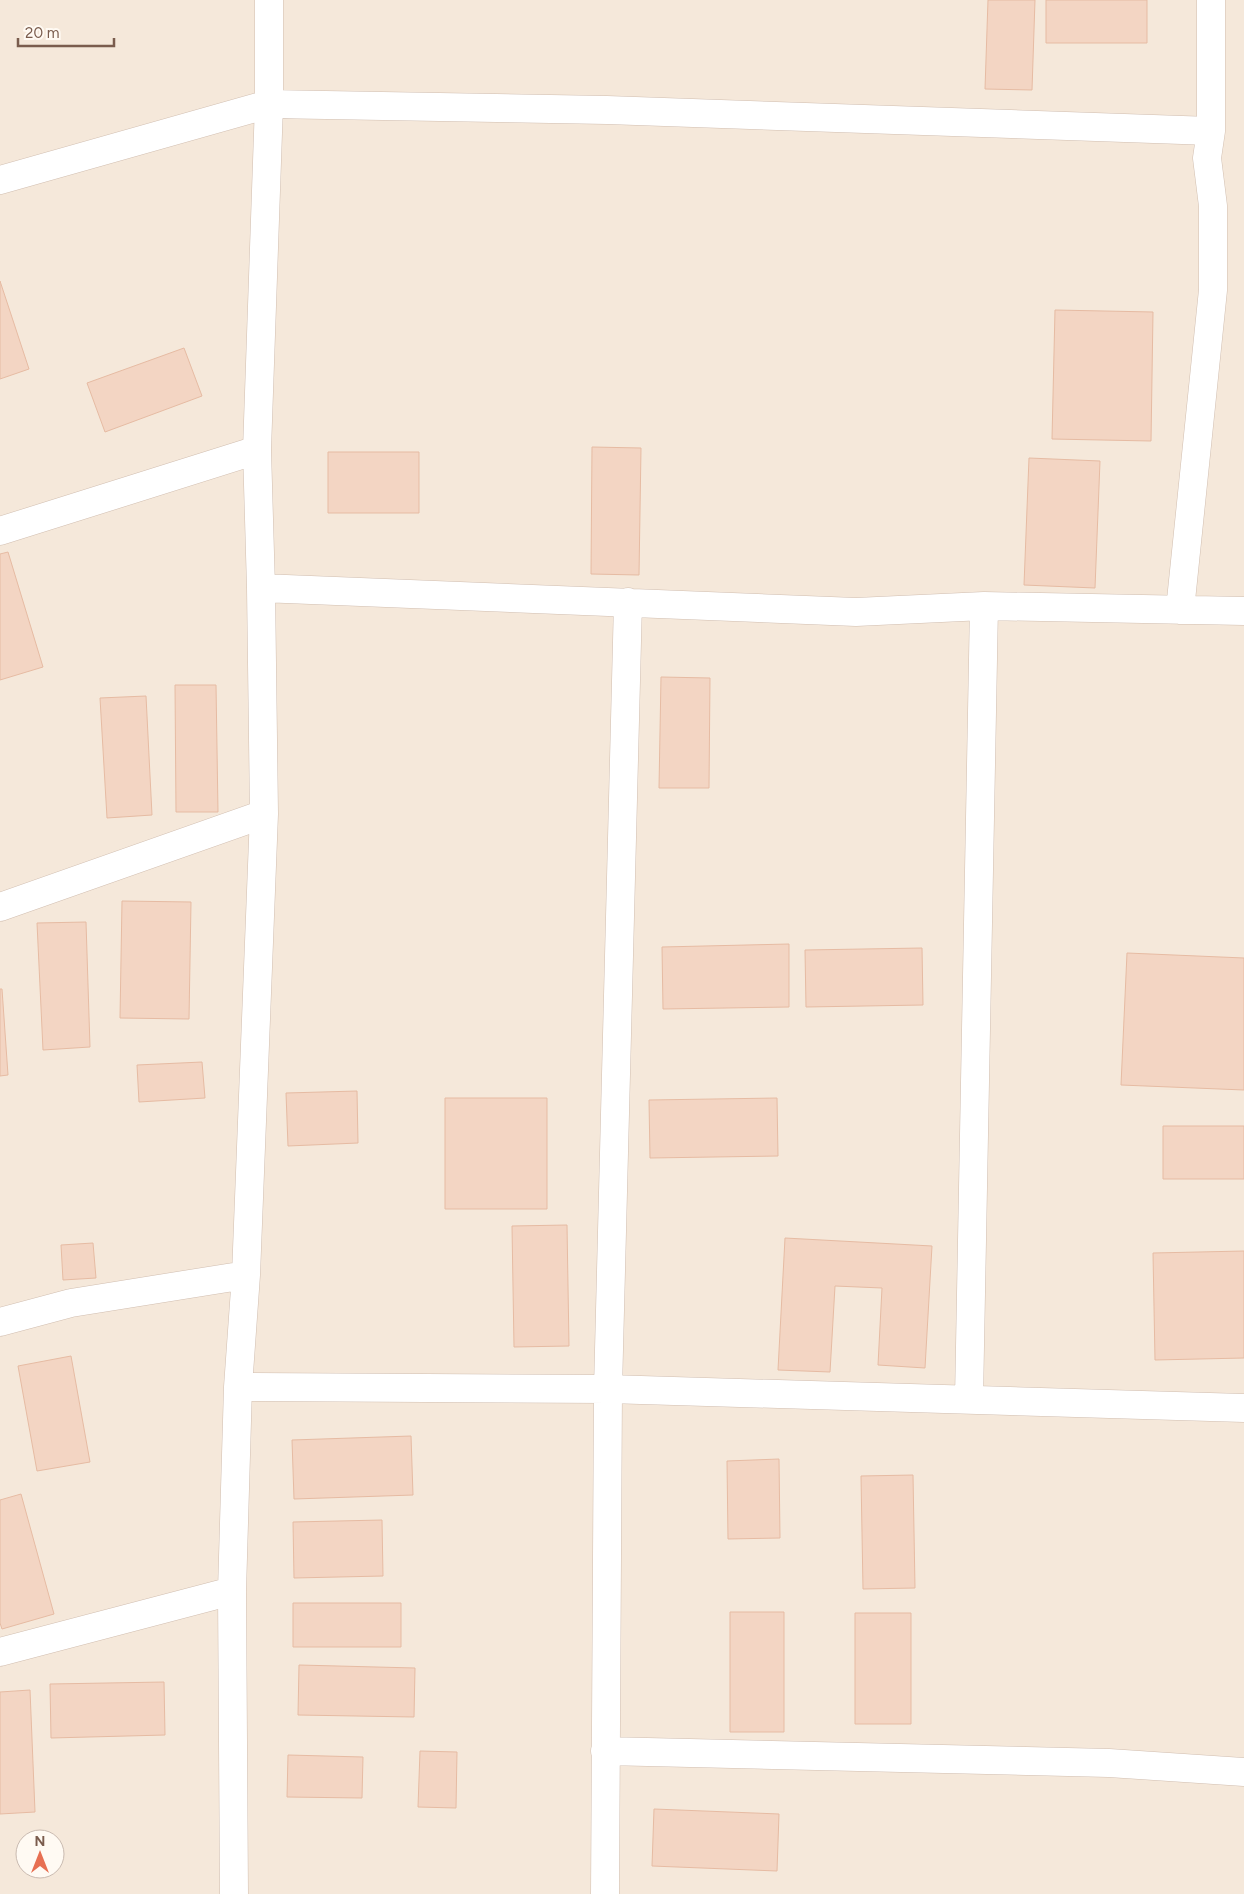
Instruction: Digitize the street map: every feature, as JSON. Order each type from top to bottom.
[{"type":"street","points":[[234,1894],[232,1591],[238,1387],[246,1275],[264,814],[262,588],[257,450],[269,104],[269,0]]},
{"type":"street","points":[[1180,610],[1213,290],[1213,206],[1207,158],[1210,131],[1210,0]]},
{"type":"street","points":[[0,180],[269,104],[607,110],[1210,131]]},
{"type":"street","points":[[0,530],[257,450]]},
{"type":"street","points":[[262,588],[856,612],[984,606],[1244,611]]},
{"type":"street","points":[[605,1894],[608,1389],[628,602]]},
{"type":"street","points":[[969,1399],[984,606]]},
{"type":"street","points":[[0,907],[264,814]]},
{"type":"street","points":[[0,1322],[71,1303],[246,1275]]},
{"type":"street","points":[[238,1387],[608,1389],[1244,1408]]},
{"type":"street","points":[[0,1652],[232,1591]]},
{"type":"street","points":[[605,1751],[1109,1763],[1244,1772]]},
{"type":"shaded area","points":[[0,0],[1244,0],[1244,1894],[0,1894]]},
{"type":"building","points":[[988,0],[1035,0],[1032,90],[985,89]]},
{"type":"building","points":[[1046,0],[1147,0],[1147,43],[1046,43]]},
{"type":"building","points":[[0,281],[29,369],[0,379]]},
{"type":"building","points":[[1055,310],[1153,312],[1151,441],[1052,439]]},
{"type":"building","points":[[184,348],[202,396],[105,432],[87,383]]},
{"type":"building","points":[[592,447],[641,448],[639,575],[591,574]]},
{"type":"building","points":[[328,452],[419,452],[419,513],[328,513]]},
{"type":"building","points":[[1029,458],[1100,461],[1095,588],[1024,585]]},
{"type":"building","points":[[8,552],[43,667],[0,680],[0,554]]},
{"type":"building","points":[[661,677],[710,678],[709,788],[659,788]]},
{"type":"building","points":[[175,685],[216,685],[218,812],[176,812]]},
{"type":"building","points":[[146,696],[152,815],[107,818],[100,698]]},
{"type":"building","points":[[122,901],[191,902],[189,1019],[120,1018]]},
{"type":"building","points":[[86,922],[90,1047],[43,1050],[37,923]]},
{"type":"building","points":[[789,944],[789,1007],[663,1009],[662,947]]},
{"type":"building","points":[[922,948],[923,1005],[806,1007],[805,950]]},
{"type":"building","points":[[1127,953],[1244,958],[1244,1090],[1121,1085]]},
{"type":"building","points":[[0,989],[2,989],[8,1075],[0,1076]]},
{"type":"building","points":[[202,1062],[205,1098],[139,1102],[137,1065]]},
{"type":"building","points":[[357,1091],[358,1143],[288,1146],[286,1093]]},
{"type":"building","points":[[445,1098],[547,1098],[547,1209],[445,1209]]},
{"type":"building","points":[[777,1098],[778,1156],[650,1158],[649,1100]]},
{"type":"building","points":[[1163,1126],[1244,1126],[1244,1179],[1163,1179]]},
{"type":"building","points":[[567,1225],[569,1346],[514,1347],[512,1226]]},
{"type":"building","points":[[785,1238],[932,1246],[925,1368],[878,1365],[882,1288],[835,1286],[830,1372],[778,1370]]},
{"type":"building","points":[[93,1243],[96,1278],[63,1280],[61,1245]]},
{"type":"building","points":[[1244,1251],[1244,1358],[1155,1360],[1153,1253]]},
{"type":"building","points":[[71,1356],[90,1462],[37,1471],[18,1366]]},
{"type":"building","points":[[411,1436],[413,1495],[294,1499],[292,1440]]},
{"type":"building","points":[[779,1459],[780,1538],[728,1539],[727,1461]]},
{"type":"building","points":[[913,1475],[915,1588],[863,1589],[861,1476]]},
{"type":"building","points":[[21,1494],[54,1614],[2,1629],[0,1623],[0,1500]]},
{"type":"building","points":[[382,1520],[383,1576],[294,1578],[293,1522]]},
{"type":"building","points":[[293,1603],[401,1603],[401,1647],[293,1647]]},
{"type":"building","points":[[730,1612],[784,1612],[784,1732],[730,1732]]},
{"type":"building","points":[[855,1613],[911,1613],[911,1724],[855,1724]]},
{"type":"building","points":[[299,1665],[415,1668],[414,1717],[298,1715]]},
{"type":"building","points":[[164,1682],[165,1735],[51,1738],[50,1684]]},
{"type":"building","points":[[30,1690],[35,1812],[0,1814],[0,1692]]},
{"type":"building","points":[[420,1751],[457,1752],[456,1808],[418,1807]]},
{"type":"building","points":[[288,1755],[363,1757],[362,1798],[287,1797]]},
{"type":"building","points":[[654,1809],[779,1814],[777,1871],[652,1866]]}]
